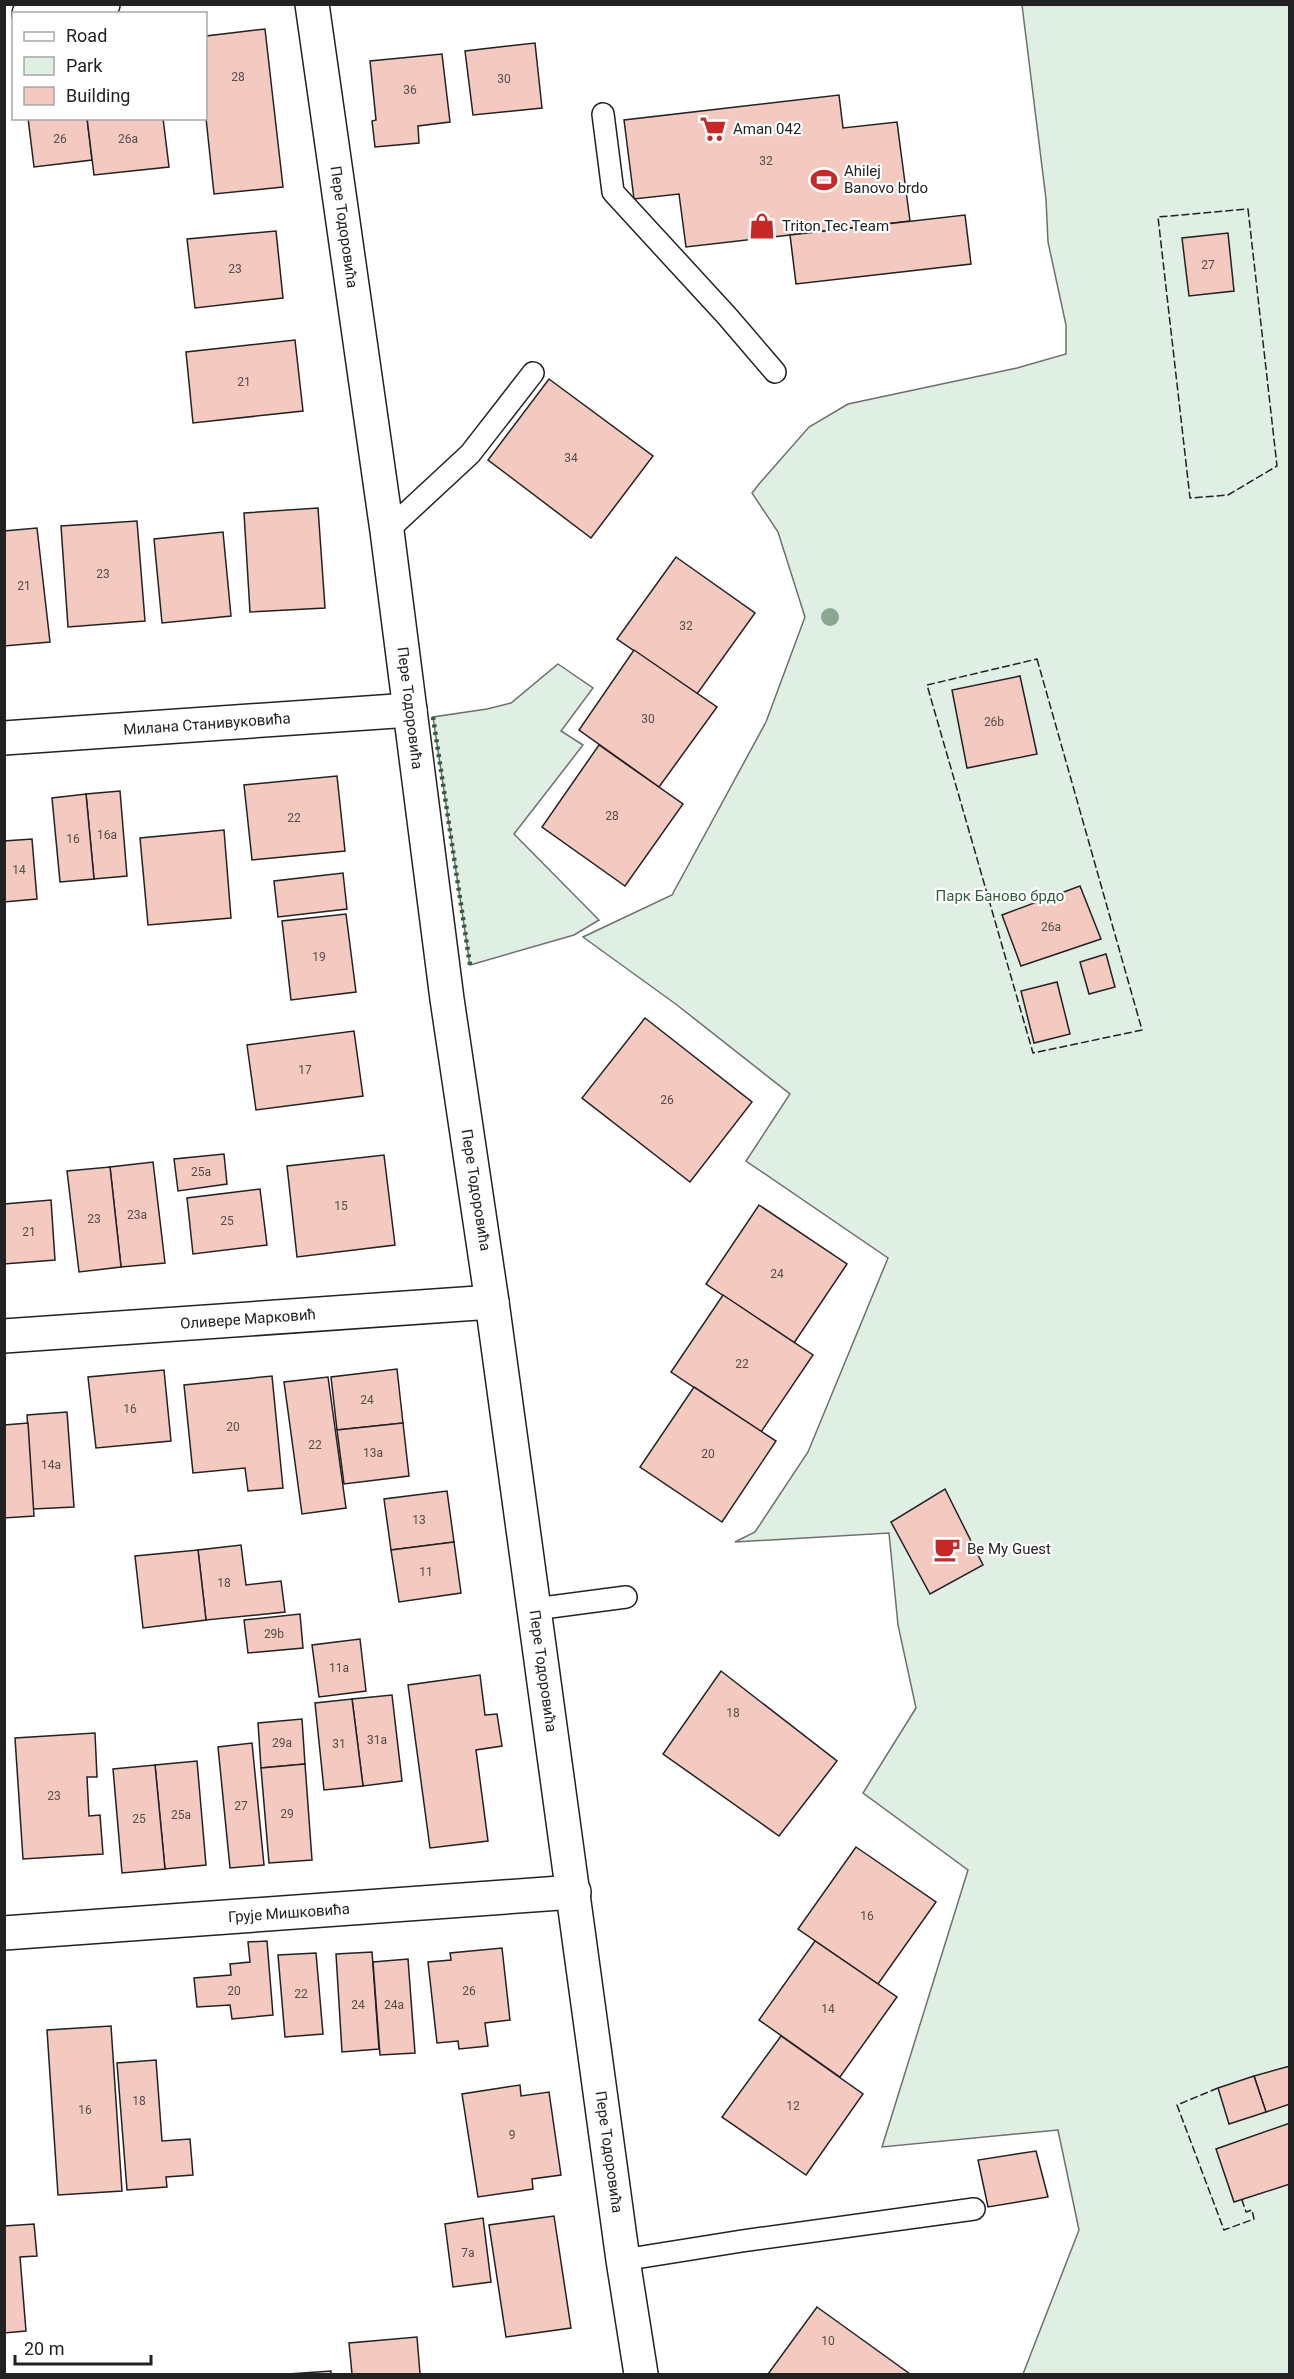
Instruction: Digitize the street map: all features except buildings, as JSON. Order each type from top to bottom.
[{"type":"street","points":[[44,12],[103,4]]},
{"type":"street","name":"Пере Тодоровића","points":[[312,4],[387,531],[447,999],[492,1302],[623,2260],[641,2374]]},
{"type":"street","name":"Милана Станивуковића","points":[[4,738],[410,710]]},
{"type":"street","name":"Оливере Марковић","points":[[4,1336],[492,1302]]},
{"type":"street","name":"Грује Мишковића","points":[[4,1933],[574,1892]]},
{"type":"lane","points":[[603,114],[613,192],[775,372]]},
{"type":"lane","points":[[387,531],[470,454],[533,373]]},
{"type":"lane","points":[[535,1610],[626,1597]]},
{"type":"lane","points":[[623,2260],[974,2209]]},
{"type":"green space","name":"Парк Баново брдо","points":[[1022,5],[1289,5],[1289,2374],[1023,2374],[1079,2230],[1058,2130],[882,2147],[968,1870],[863,1793],[916,1708],[898,1625],[889,1533],[735,1542],[755,1532],[808,1452],[888,1258],[746,1161],[790,1094],[677,1005],[583,937],[672,895],[766,722],[805,617],[778,532],[752,493],[759,484],[809,427],[848,404],[1017,368],[1066,354],[1066,325],[1048,242],[1046,199]]},
{"type":"green space","points":[[558,664],[593,688],[561,731],[583,745],[514,834],[599,920],[574,935],[470,965],[433,717],[511,703]]},
{"type":"hedge","points":[[433,717],[470,965]]},
{"type":"fence","points":[[1248,209],[1277,466],[1228,495],[1190,498],[1158,217],[1248,209]]},
{"type":"fence","points":[[1037,659],[1142,1030],[1033,1053],[927,685],[1037,659]]},
{"type":"fence","points":[[1218,2088],[1177,2105],[1224,2230],[1254,2219],[1252,2210],[1246,2212],[1242,2200]]},
{"type":"place","name":"Aman 042","points":[[713,129]]},
{"type":"place","name":"Ahilej Banovo brdo","points":[[824,180]]},
{"type":"place","name":"Triton Tec Team","points":[[762,226]]},
{"type":"place","name":"Be My Guest","points":[[947,1549]]}]
